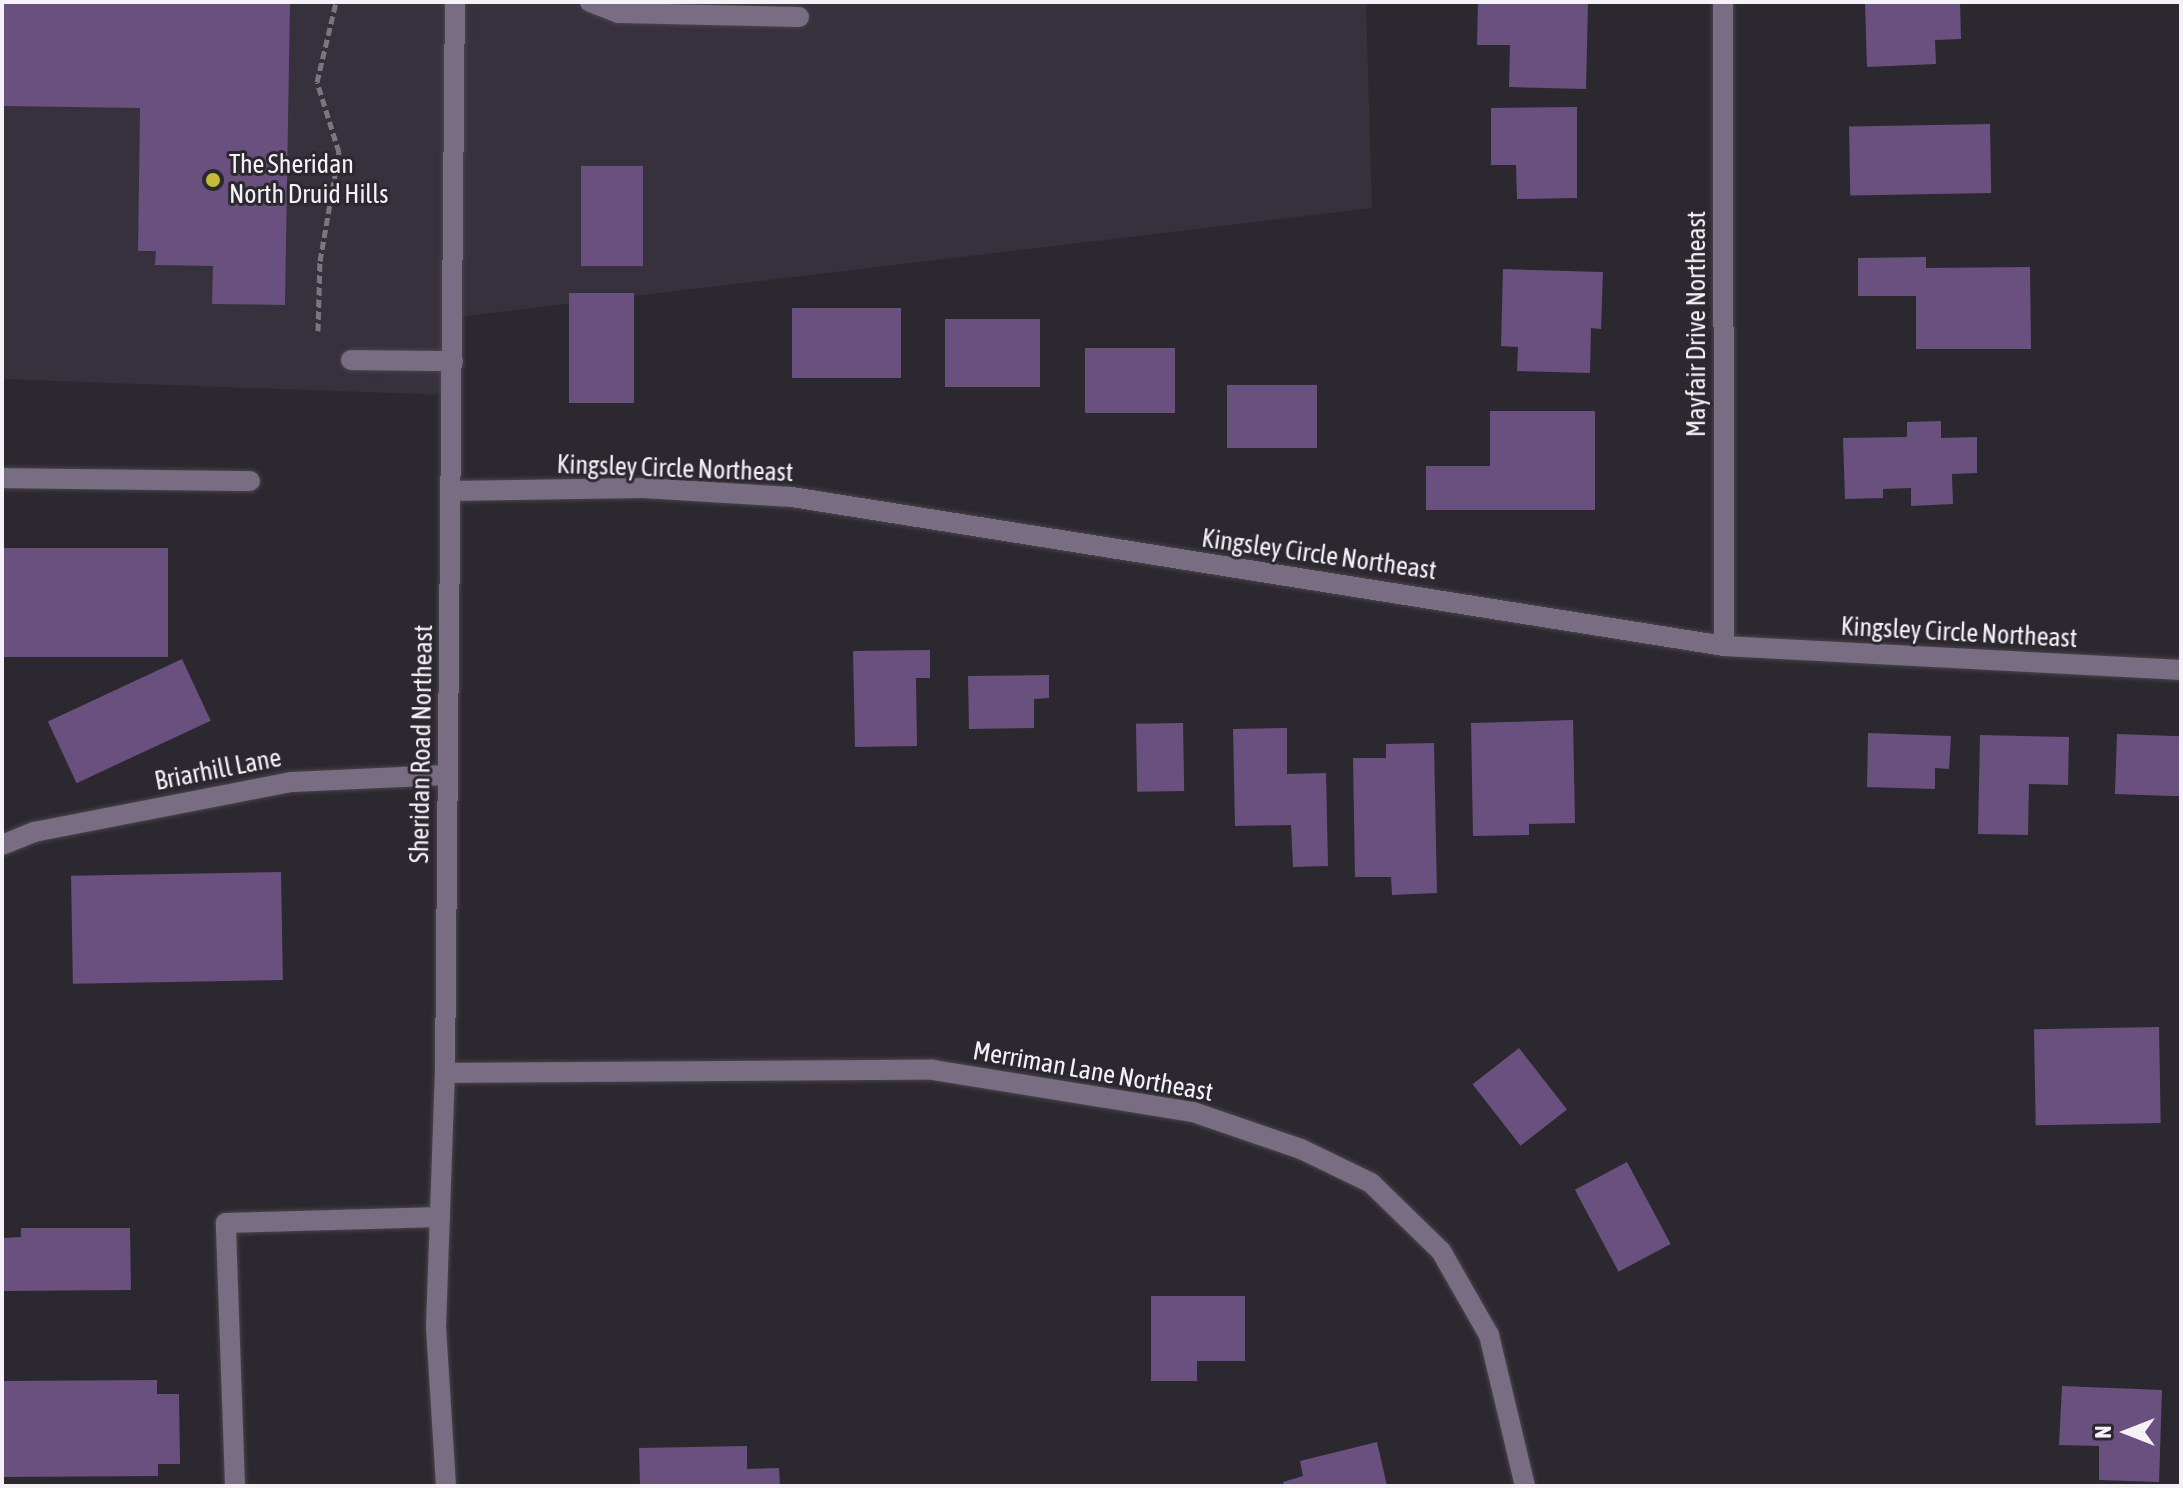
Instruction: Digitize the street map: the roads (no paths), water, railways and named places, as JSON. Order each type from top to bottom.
[{"type":"street","name":"Sheridan Road Northeast","points":[[446,1486],[436,1327],[445,1073],[455,2]]},
{"type":"street","points":[[590,2],[619,13],[799,17]]},
{"type":"street","name":"Mayfair Drive Northeast","points":[[1723,2],[1724,646]]},
{"type":"street","points":[[351,360],[453,361]]},
{"type":"street","points":[[2,478],[250,481]]},
{"type":"street","name":"Kingsley Circle Northeast","points":[[450,491],[643,488],[792,497],[1724,646],[2181,670]]},
{"type":"street","name":"Briarhill Lane","points":[[2,845],[34,832],[291,782],[447,775]]},
{"type":"street","name":"Merriman Lane Northeast","points":[[445,1073],[933,1070],[1193,1112],[1301,1149],[1371,1183],[1441,1251],[1489,1335],[1525,1486]]},
{"type":"street","points":[[235,1486],[226,1223],[440,1217]]},
{"type":"place","name":"The Sheridan North Druid Hills","points":[[213,180]]}]
